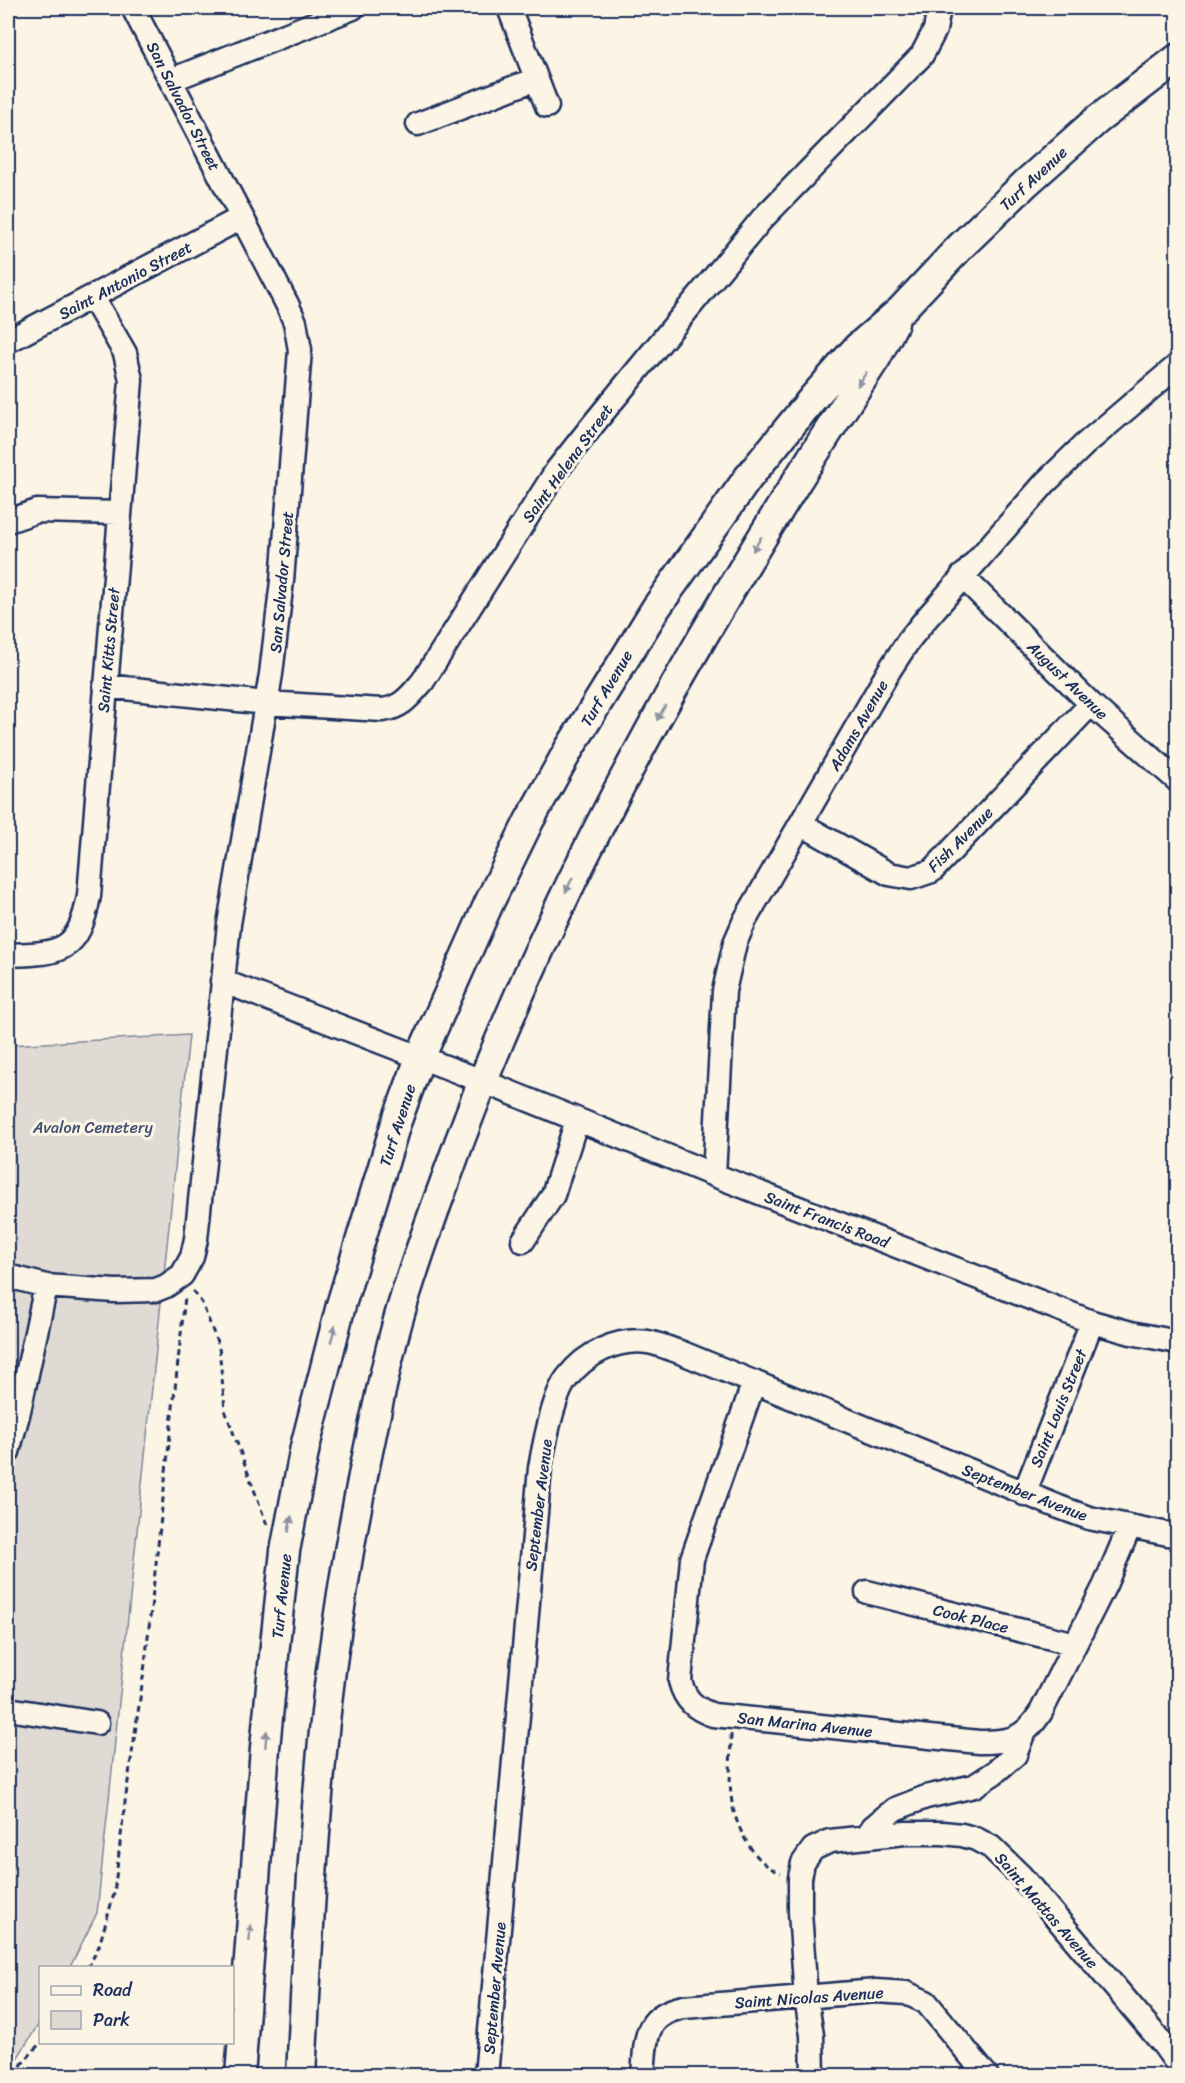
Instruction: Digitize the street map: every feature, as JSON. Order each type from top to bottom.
[{"type":"main road","name":"Turf Avenue","points":[[240,2076],[265,1748],[285,1551],[305,1447],[341,1305],[396,1123],[420,1058],[489,903],[569,749],[656,608],[742,487],[813,398],[858,347],[901,310],[961,246],[1026,183],[1096,120],[1178,58]]},
{"type":"main road","name":"Turf Avenue","points":[[301,2076],[315,1846],[330,1682],[358,1494],[397,1324],[430,1223],[482,1081],[534,960],[589,843],[746,562],[876,358],[901,310]]},
{"type":"street","name":"San Salvador Street","points":[[133,8],[287,304],[299,335],[300,350],[282,581],[274,652],[237,871],[222,981],[196,1239],[184,1279]]},
{"type":"street","points":[[171,80],[353,8]]},
{"type":"street","points":[[509,8],[547,106]]},
{"type":"street","name":"Saint Helena Street","points":[[105,686],[266,703],[395,709],[423,681],[557,470],[762,219],[922,55],[934,30],[939,8]]},
{"type":"street","points":[[418,124],[536,78]]},
{"type":"street","name":"Saint Antonio Street","points":[[8,341],[241,218]]},
{"type":"street","name":"Saint Kitts Street","points":[[8,955],[42,954],[63,949],[78,933],[85,914],[90,885],[131,380],[125,353],[93,298]]},
{"type":"street","name":"Adams Avenue","points":[[714,1175],[724,991],[735,943],[745,920],[909,640],[1030,499],[1076,453],[1178,365]]},
{"type":"street","points":[[8,521],[37,511],[120,513]]},
{"type":"street","name":"August Avenue","points":[[962,576],[1090,704],[1178,781]]},
{"type":"street","name":"Fish Avenue","points":[[801,824],[889,874],[911,878],[922,876],[932,871],[1090,704]]},
{"type":"street","points":[[222,981],[420,1058]]},
{"type":"street","name":"Saint Francis Road","points":[[420,1058],[1092,1322],[1131,1333],[1178,1342]]},
{"type":"street","points":[[523,1241],[553,1195],[577,1120]]},
{"type":"street","points":[[8,1276],[46,1286],[115,1291],[156,1290],[184,1279]]},
{"type":"street","points":[[8,1452],[20,1411],[46,1286]]},
{"type":"street","name":"Saint Louis Street","points":[[1024,1494],[1092,1322]]},
{"type":"street","name":"September Avenue","points":[[486,2076],[540,1467],[554,1407],[566,1379],[591,1355],[618,1343],[649,1342],[680,1352],[1024,1494],[1089,1518],[1129,1528],[1178,1536]]},
{"type":"street","name":"San Marina Avenue","points":[[754,1382],[692,1559],[680,1681],[683,1694],[700,1711],[713,1715],[979,1742],[1006,1741],[1023,1734]]},
{"type":"street","points":[[866,1837],[873,1827],[895,1809],[927,1797],[974,1786],[1010,1762],[1023,1734],[1032,1726],[1041,1712],[1105,1585],[1129,1528]]},
{"type":"street","name":"Cook Place","points":[[867,1592],[1075,1644]]},
{"type":"street","points":[[8,1709],[97,1723]]},
{"type":"street","name":"Saint Mattas Avenue","points":[[813,2076],[812,2036],[806,1998],[800,1912],[800,1878],[806,1857],[821,1844],[830,1841],[942,1833],[976,1839],[992,1847],[1021,1876],[1178,2065]]},
{"type":"street","name":"Saint Nicolas Avenue","points":[[643,2076],[647,2038],[651,2026],[662,2013],[684,2007],[876,1991],[899,1992],[916,1996],[926,2002],[987,2076]]},
{"type":"path","points":[[184,1279],[202,1303],[219,1347],[225,1410],[233,1436],[266,1524],[285,1551]]},
{"type":"path","points":[[89,1966],[99,1946],[114,1894],[145,1664],[184,1279]]},
{"type":"path","points":[[731,1717],[731,1786],[733,1809],[739,1824],[757,1856],[778,1872],[800,1878]]},
{"type":"path","points":[[17,2076],[22,2064],[40,2044]]},
{"type":"green space","name":"Avalon Cemetery","points":[[189,1035],[97,1913],[70,1966],[39,1966],[39,2024],[8,2073],[8,1045]]}]
